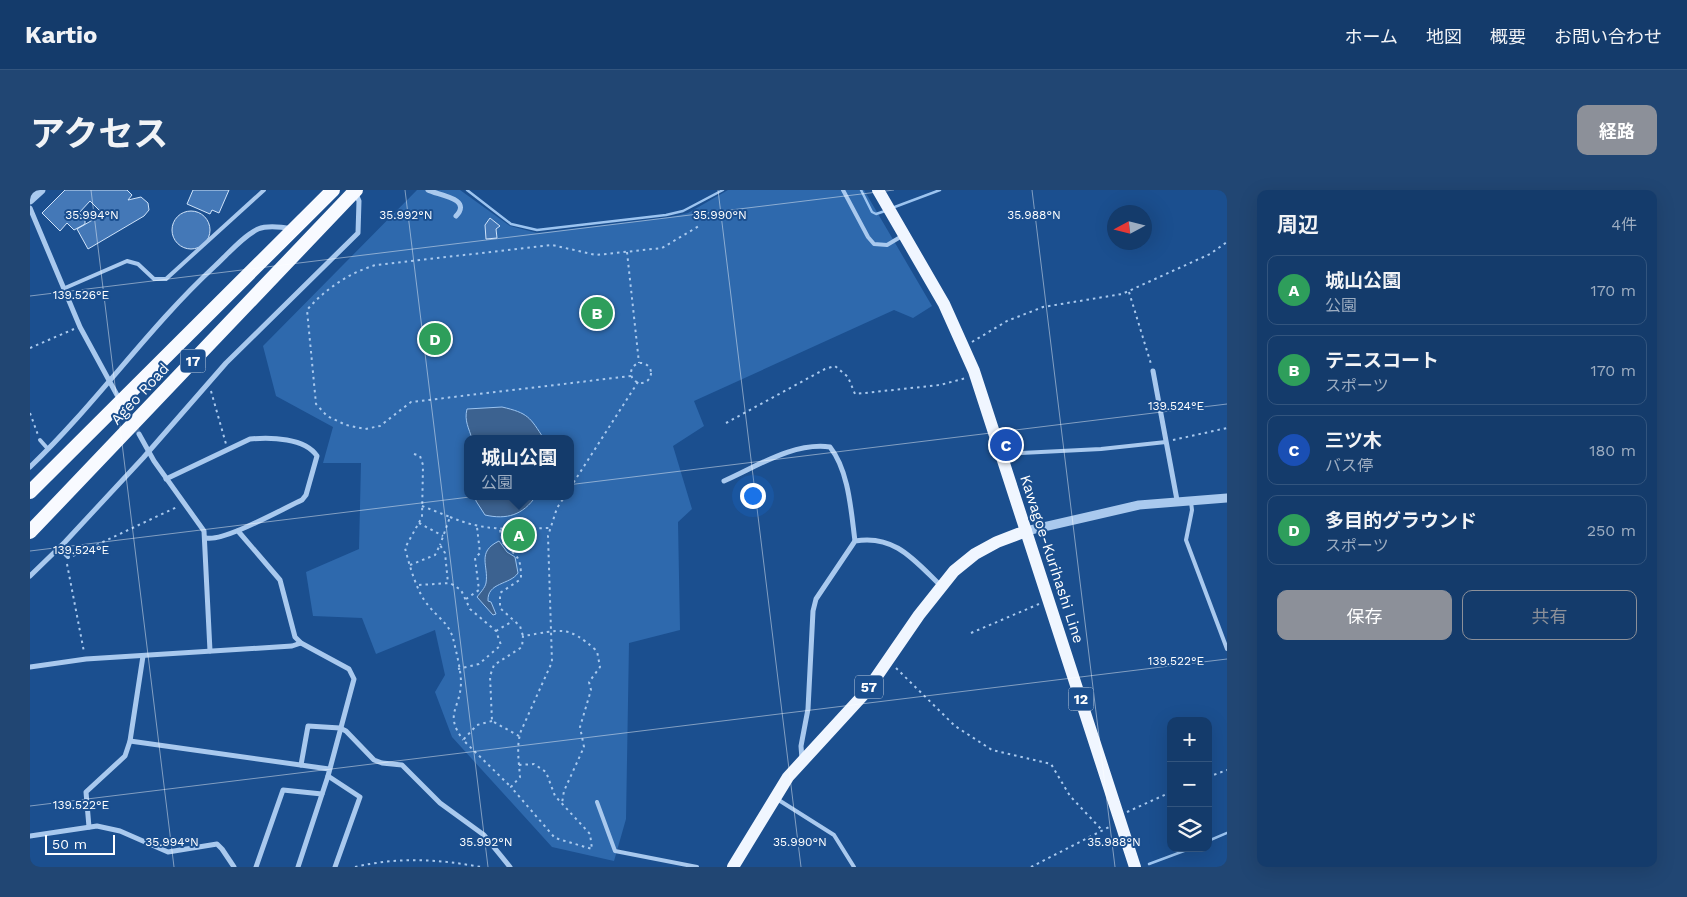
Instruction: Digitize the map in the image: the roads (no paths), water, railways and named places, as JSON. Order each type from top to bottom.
[{"type":"highway","name":"Ageo Road","points":[[30,492],[333,190]]},
{"type":"highway","name":"Ageo Road","points":[[30,532],[355,191]]},
{"type":"main road","name":"Kawagoe-Kurihashi Line","points":[[878,190],[944,304],[965,346],[1135,867]]},
{"type":"main road","name":"57","points":[[733,867],[774,798],[802,760],[854,706],[888,661],[919,615],[954,572],[975,554],[997,542],[1026,531]]},
{"type":"street","points":[[30,200],[41,190]]},
{"type":"street","points":[[428,190],[454,198],[460,206],[460,211],[456,216]]},
{"type":"street","points":[[30,576],[59,548],[149,451],[207,384],[358,233],[359,201],[355,191]]},
{"type":"street","points":[[30,208],[80,327],[117,395]]},
{"type":"street","points":[[30,467],[171,310],[248,236],[262,228],[293,229]]},
{"type":"street","points":[[1153,371],[1177,500]]},
{"type":"street","points":[[139,434],[166,479],[204,531],[206,538],[205,562],[210,651]]},
{"type":"street","points":[[166,479],[250,439],[296,442],[313,450],[317,456],[306,495],[302,500],[238,531],[212,540],[206,538]]},
{"type":"street","points":[[724,481],[778,455],[820,446],[830,448],[837,456],[844,480],[855,541],[816,599],[813,611],[808,709],[802,746],[802,760]]},
{"type":"street","points":[[1026,531],[1106,511],[1177,500],[1227,498]]},
{"type":"street","points":[[238,531],[280,580],[292,632],[301,643],[349,669],[354,679],[328,776],[298,867]]},
{"type":"street","points":[[855,541],[878,539],[906,553],[942,587]]},
{"type":"street","points":[[30,667],[86,659],[292,646],[301,643]]},
{"type":"street","points":[[89,827],[86,792],[122,760],[130,741],[143,656]]},
{"type":"street","points":[[301,765],[308,726],[340,728],[346,731],[374,760],[382,764],[402,765],[440,802],[484,835],[510,867]]},
{"type":"street","points":[[130,741],[329,769]]},
{"type":"street","points":[[328,776],[360,797],[335,867]]},
{"type":"street","points":[[256,867],[283,790],[322,794]]},
{"type":"street","points":[[30,836],[89,827],[114,829],[168,852],[217,844],[234,867]]},
{"type":"lane","points":[[65,288],[128,261],[138,264],[154,278],[166,279],[264,190]]},
{"type":"lane","points":[[842,190],[868,237],[874,244],[887,245],[904,235]]},
{"type":"lane","points":[[40,440],[48,449]]},
{"type":"lane","points":[[1001,454],[1101,449],[1166,442]]},
{"type":"lane","points":[[1191,500],[1192,510],[1186,540],[1227,649]]},
{"type":"lane","points":[[59,548],[68,558]]},
{"type":"lane","points":[[774,798],[834,835],[854,867]]},
{"type":"lane","points":[[596,802],[615,851],[697,867]]},
{"type":"waterway","points":[[467,190],[511,224],[537,230],[666,215],[683,211],[723,190]]},
{"type":"waterway","points":[[861,190],[872,212],[876,214],[885,211]]},
{"type":"waterway","points":[[892,208],[940,190]]},
{"type":"waterway","points":[[1212,839],[1227,833]]},
{"type":"waterway","points":[[1149,864],[1181,852]]},
{"type":"tunnel","points":[[121,402],[139,434]]},
{"type":"place","name":"テニスコート","points":[[597,313]]},
{"type":"place","name":"多目的グラウンド","points":[[435,339]]},
{"type":"place","name":"三ツ木","points":[[1006,445]]},
{"type":"place","name":"城山公園","points":[[519,535]]}]
